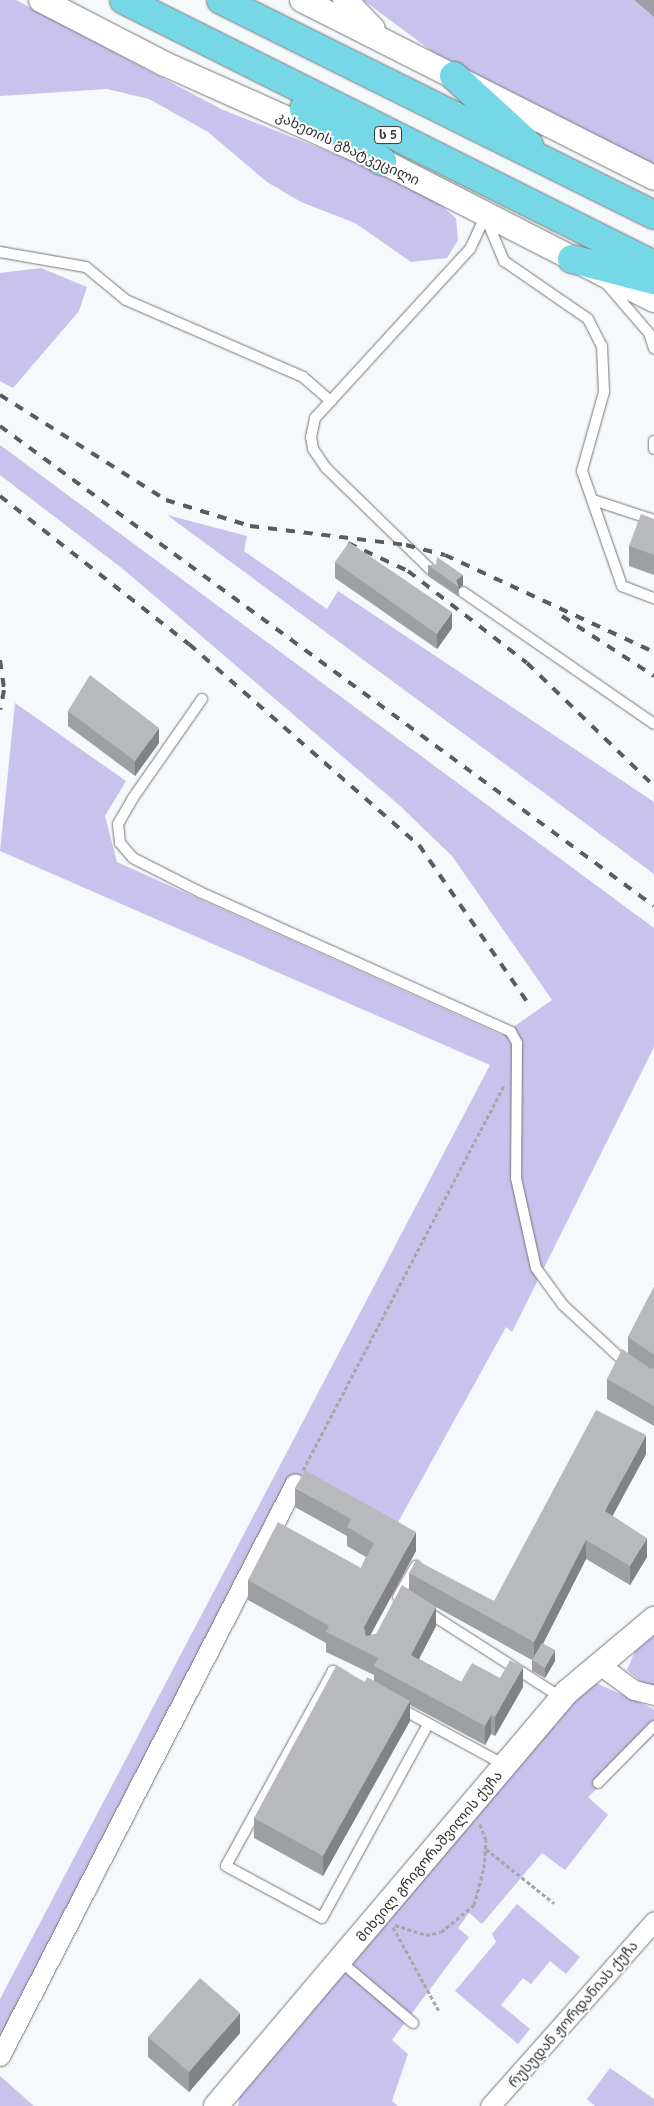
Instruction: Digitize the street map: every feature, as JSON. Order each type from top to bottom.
[{"type":"highway","name":"კახეთის გზატკეცილი","points":[[124,0],[207,44],[654,265]]},
{"type":"highway","points":[[221,0],[654,216]]},
{"type":"highway","points":[[207,44],[382,161]]},
{"type":"highway","points":[[454,76],[548,163]]},
{"type":"highway","points":[[572,259],[654,280]]},
{"type":"street","name":"კახეთის გზატკეცილი","points":[[41,0],[165,64],[382,161],[485,217],[654,300]]},
{"type":"street","points":[[302,0],[654,178]]},
{"type":"street","points":[[346,0],[360,18],[402,50]]},
{"type":"street","points":[[0,2056],[278,1527],[295,1484]]},
{"type":"street","name":"მიხეილ გრიგორაშვილის ქუჩა","points":[[224,2103],[340,1961],[388,1916],[473,1804],[562,1698],[596,1663],[654,1619]]},
{"type":"street","points":[[596,1663],[634,1690],[654,1695]]},
{"type":"street","name":"რუსუდან ჟორდანიას ქუჩა","points":[[490,2106],[654,1921]]},
{"type":"lane","points":[[432,570],[326,468],[313,449],[315,418],[470,249],[485,217]]},
{"type":"lane","points":[[485,217],[504,262],[588,319],[602,346],[604,392],[582,471],[622,586],[654,598]]},
{"type":"lane","points":[[0,252],[86,267],[126,300],[303,377],[331,401]]},
{"type":"lane","points":[[598,272],[652,338],[654,348]]},
{"type":"lane","points":[[654,440],[654,450]]},
{"type":"lane","points":[[593,500],[654,520]]},
{"type":"lane","points":[[463,592],[654,724]]},
{"type":"lane","points":[[202,699],[132,798],[118,824],[120,843],[133,858],[200,892],[511,1032],[517,1043],[514,1060],[516,1178],[524,1230],[536,1268],[563,1305],[612,1354],[640,1373]]},
{"type":"lane","points":[[391,1610],[408,1600],[417,1563]]},
{"type":"lane","points":[[408,1600],[562,1698]]},
{"type":"lane","points":[[359,1685],[333,1671],[226,1866],[322,1918],[428,1724]]},
{"type":"lane","points":[[385,1700],[505,1765]]},
{"type":"lane","points":[[598,1783],[654,1726]]},
{"type":"lane","points":[[340,1961],[413,2023]]},
{"type":"path","points":[[295,1484],[514,1060]]},
{"type":"path","points":[[388,1916],[426,1935],[441,1932],[474,1905],[485,1849],[473,1804]]},
{"type":"path","points":[[485,1849],[554,1903]]},
{"type":"path","points":[[388,1916],[439,2011]]},
{"type":"shaded area","points":[[0,0],[16,0],[221,109],[352,161],[437,202],[456,218],[458,240],[447,258],[411,262],[355,223],[301,202],[267,182],[208,132],[149,99],[107,89],[0,96]]},
{"type":"shaded area","points":[[363,0],[634,0],[654,17],[654,164],[433,52]]},
{"type":"shaded area","points":[[41,268],[87,287],[79,311],[13,388],[0,381],[0,273]]},
{"type":"shaded area","points":[[0,445],[654,928],[654,1047],[512,1332],[506,1327],[392,1533],[304,1483],[0,2039],[0,1999],[490,1065],[0,851],[15,703],[126,781],[105,816],[117,862],[502,1035],[552,1000],[452,856],[398,804],[123,569],[0,475]]},
{"type":"shaded area","points":[[167,515],[247,536],[244,551],[327,609],[338,591],[654,802],[654,874]]},
{"type":"shaded area","points":[[654,1636],[654,1689],[650,1689],[627,1670],[635,1651]]},
{"type":"shaded area","points":[[596,1683],[654,1709],[654,1735],[588,1797],[608,1815],[565,1870],[542,1853],[482,1924],[469,1913],[458,1928],[469,1937],[392,2040],[408,2054],[392,2101],[398,2106],[238,2106],[240,2096],[571,1703]]},
{"type":"shaded area","points":[[517,1904],[580,1957],[566,1974],[550,1961],[531,1984],[523,1978],[501,2005],[530,2029],[518,2044],[455,1991],[496,1942],[492,1934]]},
{"type":"shaded area","points":[[610,2068],[654,2099],[654,2106],[595,2106],[587,2099]]},
{"type":"shaded area","points":[[0,2076],[34,2106],[0,2106]]},
{"type":"building","points":[[641,514],[654,519],[654,555],[629,546]]},
{"type":"building","points":[[349,542],[452,612],[437,634],[335,562]]},
{"type":"building","points":[[437,557],[463,575],[456,580],[459,587],[428,565],[436,565]]},
{"type":"building","points":[[90,675],[159,728],[135,761],[68,711]]},
{"type":"building","points":[[654,1287],[654,1355],[628,1337]]},
{"type":"building","points":[[622,1349],[651,1369],[654,1368],[654,1406],[607,1379]]},
{"type":"building","points":[[596,1410],[646,1435],[605,1511],[647,1538],[630,1566],[586,1540],[534,1642],[409,1573],[416,1560],[494,1601]]},
{"type":"building","points":[[305,1470],[416,1532],[364,1627],[366,1636],[376,1634],[402,1585],[436,1607],[411,1655],[461,1682],[472,1663],[500,1678],[510,1660],[523,1667],[495,1717],[491,1715],[485,1726],[374,1666],[378,1658],[326,1632],[329,1626],[248,1580],[278,1522],[361,1568],[374,1543],[347,1527],[351,1519],[295,1488]]},
{"type":"building","points":[[542,1643],[555,1650],[545,1668],[532,1660]]},
{"type":"building","points":[[336,1666],[365,1682],[367,1677],[410,1701],[323,1856],[254,1818]]},
{"type":"building","points":[[200,1978],[240,2013],[189,2072],[148,2037]]},
{"type":"railway","points":[[0,395],[166,500],[250,526],[406,545],[445,555],[654,652]]},
{"type":"railway","points":[[0,426],[654,906]]},
{"type":"railway","points":[[0,496],[189,644],[419,845],[528,1003]]},
{"type":"railway","points":[[348,543],[408,571],[527,663],[654,786]]},
{"type":"railway","points":[[562,616],[654,676]]},
{"type":"railway","points":[[0,660],[4,690],[0,710]]}]
